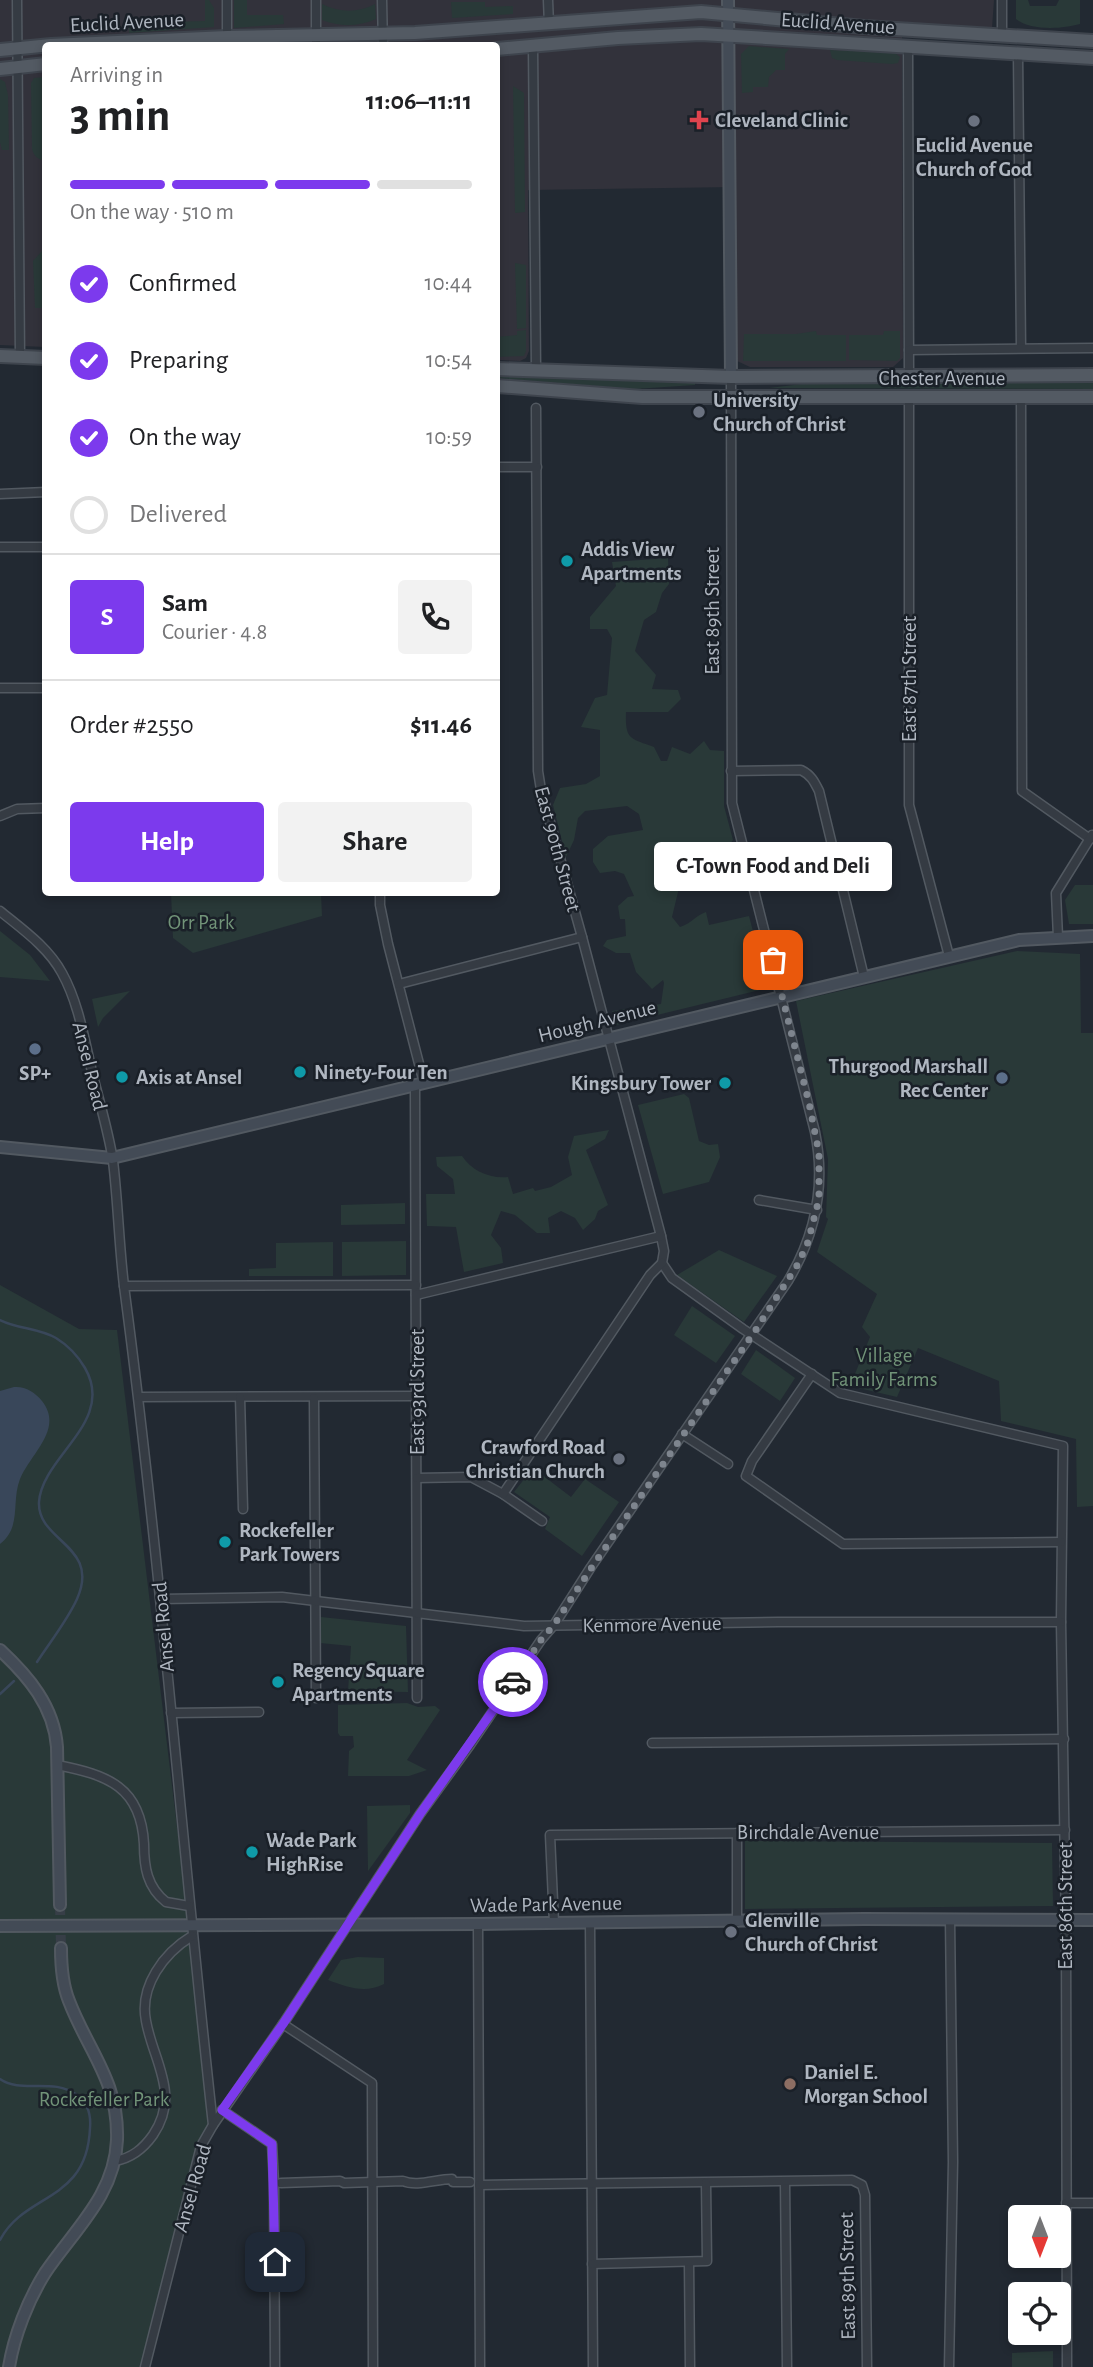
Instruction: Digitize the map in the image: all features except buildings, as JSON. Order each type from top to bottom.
[{"type":"main road","name":"Euclid Avenue","points":[[132,42],[227,37],[383,39],[701,12],[864,27],[1093,41]]},
{"type":"main road","name":"Euclid Avenue","points":[[500,48],[668,34],[1093,58]]},
{"type":"main road","name":"Euclid Avenue","points":[[0,50],[42,47]]},
{"type":"main road","points":[[0,69],[42,64]]},
{"type":"main road","points":[[0,356],[42,358]]},
{"type":"main road","name":"Chester Avenue","points":[[500,369],[731,377],[1093,375]]},
{"type":"main road","name":"Chester Avenue","points":[[500,386],[642,397],[1093,397]]},
{"type":"street","points":[[17,0],[20,357]]},
{"type":"street","points":[[227,0],[227,37]]},
{"type":"street","points":[[316,0],[316,40]]},
{"type":"street","points":[[382,0],[383,39]]},
{"type":"street","points":[[548,0],[549,25]]},
{"type":"street","name":"East 89th Street","points":[[213,2125],[283,2024],[420,1814],[554,1625],[752,1335],[798,1264],[817,1210],[820,1187],[817,1142],[732,803],[728,0]]},
{"type":"street","points":[[1002,0],[1002,35]]},
{"type":"street","points":[[533,47],[536,369]]},
{"type":"street","points":[[908,47],[909,375]]},
{"type":"street","points":[[1018,54],[1021,348]]},
{"type":"street","points":[[909,350],[1093,348]]},
{"type":"street","points":[[1021,397],[1022,791],[1092,837],[1056,893],[1058,937]]},
{"type":"street","name":"East 87th Street","points":[[909,398],[909,805],[949,956]]},
{"type":"street","name":"East 90th Street","points":[[536,408],[538,772],[661,1236],[664,1251],[662,1263]]},
{"type":"street","points":[[500,467],[537,467]]},
{"type":"street","points":[[0,494],[42,492]]},
{"type":"street","points":[[0,547],[42,547]]},
{"type":"street","points":[[0,688],[42,688]]},
{"type":"street","points":[[731,771],[801,770],[809,774],[814,781],[819,791],[864,977]]},
{"type":"street","points":[[0,816],[17,809],[42,808]]},
{"type":"street","name":"East 93rd Street","points":[[380,896],[419,1084],[416,1285],[417,1698]]},
{"type":"street","name":"Ansel Road","points":[[0,911],[40,945],[62,972],[82,1028],[112,1157],[124,1286],[161,1599],[191,1931],[213,2125],[201,2146],[145,2367]]},
{"type":"street","name":"Hough Avenue","points":[[0,1147],[112,1157],[1018,940],[1093,936]]},
{"type":"street","points":[[399,984],[582,937]]},
{"type":"street","points":[[759,1200],[817,1210]]},
{"type":"street","points":[[416,1295],[661,1236]]},
{"type":"street","points":[[503,1494],[643,1286],[662,1263],[671,1278],[812,1374],[752,1461],[746,1476],[843,1544],[1061,1542]]},
{"type":"street","points":[[124,1286],[416,1285]]},
{"type":"street","name":"East 86th Street","points":[[812,1374],[840,1393],[1063,1446],[1061,1622],[1066,1921],[1067,2367]]},
{"type":"street","points":[[139,1397],[417,1396]]},
{"type":"street","points":[[240,1397],[243,1509]]},
{"type":"street","points":[[314,1398],[316,1698]]},
{"type":"street","points":[[682,1434],[728,1464]]},
{"type":"street","points":[[417,1478],[471,1478],[503,1494],[542,1521]]},
{"type":"street","name":"Kenmore Avenue","points":[[161,1599],[282,1597],[524,1626],[778,1622],[1061,1622]]},
{"type":"street","points":[[0,1650],[30,1680],[55,1727],[60,1905]]},
{"type":"street","points":[[171,1713],[259,1712]]},
{"type":"street","points":[[652,1743],[1064,1739]]},
{"type":"street","points":[[57,1765],[103,1778],[125,1791],[139,1814],[144,1866],[151,1884],[166,1902],[189,1906]]},
{"type":"street","name":"Birchdale Avenue","points":[[554,1923],[551,1835],[1065,1830]]},
{"type":"street","points":[[737,1833],[737,1922]]},
{"type":"street","points":[[948,2367],[953,2162],[950,1919]]},
{"type":"street","name":"Wade Park Avenue","points":[[0,1926],[191,1931],[349,1924],[1093,1920]]},
{"type":"street","points":[[590,1922],[593,2367]]},
{"type":"street","points":[[478,1924],[475,2183],[480,2367]]},
{"type":"street","points":[[115,2161],[127,2159],[143,2147],[162,2119],[166,2102],[164,2084],[146,2022],[145,2006],[154,1977],[165,1957],[191,1931]]},
{"type":"street","points":[[9,2367],[15,2341],[36,2289],[93,2209],[111,2178],[115,2161],[117,2139],[113,2098],[103,2067],[68,1999],[61,1948]]},
{"type":"street","points":[[283,2024],[372,2083],[373,2367]]},
{"type":"street","points":[[222,2110],[272,2144],[275,2367]]},
{"type":"street","points":[[281,2183],[403,2181],[410,2184],[443,2179],[475,2183],[593,2185],[785,2182],[788,2367]]},
{"type":"street","name":"East 89th Street","points":[[785,2182],[852,2180],[862,2185],[865,2195],[867,2367]]},
{"type":"street","points":[[593,2264],[707,2261],[706,2183]]},
{"type":"street","points":[[1066,2203],[1093,2203]]},
{"type":"street","points":[[689,2263],[690,2367]]},
{"type":"shaded area","name":"Cleveland Clinic","points":[[0,0],[994,0],[992,28],[902,22],[903,358],[893,367],[750,367],[737,361],[735,187],[528,190],[529,351],[526,358],[520,361],[500,360],[500,42],[42,42],[42,347],[0,345]]},
{"type":"green space","points":[[205,0],[209,0],[214,8],[214,27],[129,33],[129,23],[205,21]]},
{"type":"green space","points":[[234,0],[247,0],[247,15],[283,15],[284,24],[234,28]]},
{"type":"green space","points":[[1016,0],[1028,0],[1030,6],[1056,6],[1059,0],[1080,0],[1080,24],[1047,28],[1022,23],[1016,19]]},
{"type":"green space","points":[[451,2],[485,2],[485,7],[513,6],[513,14],[452,18]]},
{"type":"green space","points":[[322,4],[349,11],[375,4],[376,19],[356,25],[329,22],[322,20]]},
{"type":"green space","points":[[749,46],[789,49],[785,54],[785,70],[776,70],[769,77],[768,87],[753,87],[753,92],[742,93],[741,54]]},
{"type":"green space","points":[[830,50],[895,53],[900,57],[898,63],[892,64],[837,60],[832,58]]},
{"type":"green space","points":[[42,77],[42,160],[36,157],[32,149],[31,83],[34,78]]},
{"type":"green space","points":[[0,79],[5,82],[8,95],[9,150],[2,150],[0,142]]},
{"type":"green space","points":[[513,86],[524,93],[525,212],[515,213]]},
{"type":"green space","points":[[42,251],[42,308],[35,308],[33,261]]},
{"type":"green space","points":[[515,263],[526,265],[526,328],[517,329]]},
{"type":"green space","points":[[526,330],[524,356],[500,357],[500,337],[517,335],[517,331]]},
{"type":"green space","points":[[816,331],[817,335],[846,335],[846,361],[743,361],[744,334],[796,334]]},
{"type":"green space","points":[[884,331],[900,331],[900,358],[897,361],[849,360],[849,335],[883,335]]},
{"type":"green space","points":[[500,375],[695,383],[635,389],[500,378]]},
{"type":"green space","points":[[1093,382],[1093,389],[769,388],[810,383]]},
{"type":"green space","points":[[668,558],[669,584],[662,593],[656,612],[644,620],[635,651],[656,675],[652,689],[678,690],[681,699],[668,712],[626,712],[628,733],[634,739],[654,747],[661,761],[667,761],[672,747],[690,754],[704,741],[710,750],[724,751],[724,806],[733,840],[726,849],[687,856],[677,848],[674,856],[659,858],[679,888],[672,917],[680,927],[706,912],[709,925],[749,916],[768,988],[616,1025],[612,1011],[661,1004],[664,983],[663,980],[652,989],[636,972],[630,953],[616,953],[603,946],[607,940],[626,936],[625,919],[620,919],[618,906],[628,897],[634,896],[624,874],[615,871],[600,873],[593,862],[593,849],[608,836],[643,830],[639,814],[627,806],[585,811],[578,818],[574,840],[566,857],[553,805],[560,788],[586,784],[600,776],[600,730],[581,727],[595,698],[607,695],[612,638],[607,629],[590,629],[590,617],[616,586],[612,562]]},
{"type":"green space","points":[[1075,885],[1093,885],[1093,924],[1069,924],[1065,900]]},
{"type":"green space","name":"Orr Park","points":[[171,896],[321,896],[322,916],[193,953],[173,938]]},
{"type":"green space","points":[[0,931],[30,955],[50,981],[0,977]]},
{"type":"green space","name":"Village Family Farms","points":[[1017,951],[1080,954],[1081,1033],[1093,1033],[1093,1506],[1077,1507],[1076,1439],[1001,1421],[999,1381],[918,1348],[897,1397],[850,1386],[870,1337],[862,1327],[877,1294],[817,1252],[828,1219],[828,1159],[796,1001]]},
{"type":"green space","points":[[130,991],[103,1018],[98,1027],[92,999]]},
{"type":"green space","points":[[684,1094],[689,1098],[699,1141],[709,1145],[718,1144],[720,1157],[709,1182],[663,1194],[638,1105]]},
{"type":"green space","points":[[609,1130],[605,1139],[586,1150],[608,1205],[598,1211],[595,1219],[583,1230],[575,1218],[561,1211],[548,1218],[550,1233],[537,1233],[515,1215],[501,1211],[491,1235],[501,1248],[503,1263],[464,1272],[456,1227],[427,1226],[426,1194],[455,1194],[453,1179],[437,1166],[436,1157],[462,1156],[482,1173],[508,1177],[513,1194],[533,1188],[535,1191],[551,1187],[572,1175],[568,1157],[574,1136]]},
{"type":"green space","points":[[405,1203],[405,1224],[341,1225],[341,1205]]},
{"type":"green space","points":[[406,1241],[406,1275],[342,1276],[342,1242]]},
{"type":"green space","points":[[333,1242],[333,1276],[249,1276],[249,1269],[276,1268],[276,1243]]},
{"type":"green space","points":[[719,1250],[777,1276],[744,1322],[677,1275]]},
{"type":"green space","name":"Rockefeller Park","points":[[0,1285],[79,1329],[117,1330],[213,2125],[201,2146],[145,2367],[0,2367]]},
{"type":"green space","points":[[692,1306],[735,1336],[716,1363],[674,1335]]},
{"type":"green space","points":[[756,1350],[795,1378],[780,1401],[741,1374]]},
{"type":"green space","points":[[533,1468],[571,1497],[585,1479],[619,1502],[582,1556],[545,1529],[550,1517],[514,1492]]},
{"type":"green space","points":[[321,1617],[406,1626],[408,1692],[348,1691],[351,1646],[320,1643]]},
{"type":"green space","points":[[407,1703],[418,1707],[435,1706],[440,1710],[407,1760],[427,1770],[409,1776],[348,1776],[349,1751],[354,1747],[353,1736],[340,1736],[338,1733],[338,1705]]},
{"type":"green space","points":[[410,1805],[410,1813],[368,1871],[367,1806]]},
{"type":"green space","points":[[745,1841],[1052,1843],[1053,1906],[745,1909]]},
{"type":"green space","points":[[358,1957],[384,1958],[384,1984],[363,1989],[328,1980],[341,1960]]},
{"type":"green space","points":[[1053,2351],[1053,2367],[1012,2367],[1012,2353]]},
{"type":"water","points":[[14,1387],[33,1392],[48,1411],[49,1421],[43,1441],[20,1479],[14,1522],[7,1537],[0,1544],[0,1391]]},
{"type":"waterway","points":[[0,1320],[42,1332],[61,1341],[85,1368],[92,1387],[91,1405],[85,1422],[52,1469],[43,1485],[39,1502],[41,1515],[47,1526],[75,1555],[81,1567],[82,1581],[73,1607],[37,1662]]},
{"type":"waterway","points":[[0,1694],[14,1681]]},
{"type":"waterway","points":[[0,2079],[18,2085],[68,2090],[84,2102],[90,2123],[86,2152],[78,2170],[67,2184],[11,2224],[0,2240]]},
{"type":"tunnel","points":[[60,1905],[61,1948]]},
{"type":"way so far","points":[[513,1682],[757,1328],[788,1281],[808,1242],[819,1199],[819,1153],[773,960]]},
{"type":"place","name":"Cleveland Clinic","points":[[699,120]]},
{"type":"place","name":"Euclid Avenue Church of God","points":[[974,121]]},
{"type":"place","name":"University Church of Christ","points":[[699,412]]},
{"type":"place","name":"Addis View Apartments","points":[[567,561]]},
{"type":"place","name":"C-Town Food and Deli","points":[[773,960]]},
{"type":"place","name":"SP+","points":[[35,1049]]},
{"type":"place","name":"Ninety-Four Ten","points":[[300,1072]]},
{"type":"place","name":"Axis at Ansel","points":[[122,1077]]},
{"type":"place","name":"Thurgood Marshall Rec Center","points":[[1002,1078]]},
{"type":"place","name":"Kingsbury Tower","points":[[725,1083]]},
{"type":"place","name":"Crawford Road Christian Church","points":[[619,1459]]},
{"type":"place","name":"Rockefeller Park Towers","points":[[225,1542]]},
{"type":"place","name":"Regency Square Apartments","points":[[278,1682]]},
{"type":"place","name":"Wade Park HighRise","points":[[252,1852]]},
{"type":"place","name":"Glenville Church of Christ","points":[[731,1932]]},
{"type":"place","name":"Daniel E. Morgan School","points":[[790,2084]]},
{"type":"route","points":[[275,2262],[272,2144],[222,2110],[283,2024],[420,1814],[513,1682]]}]
